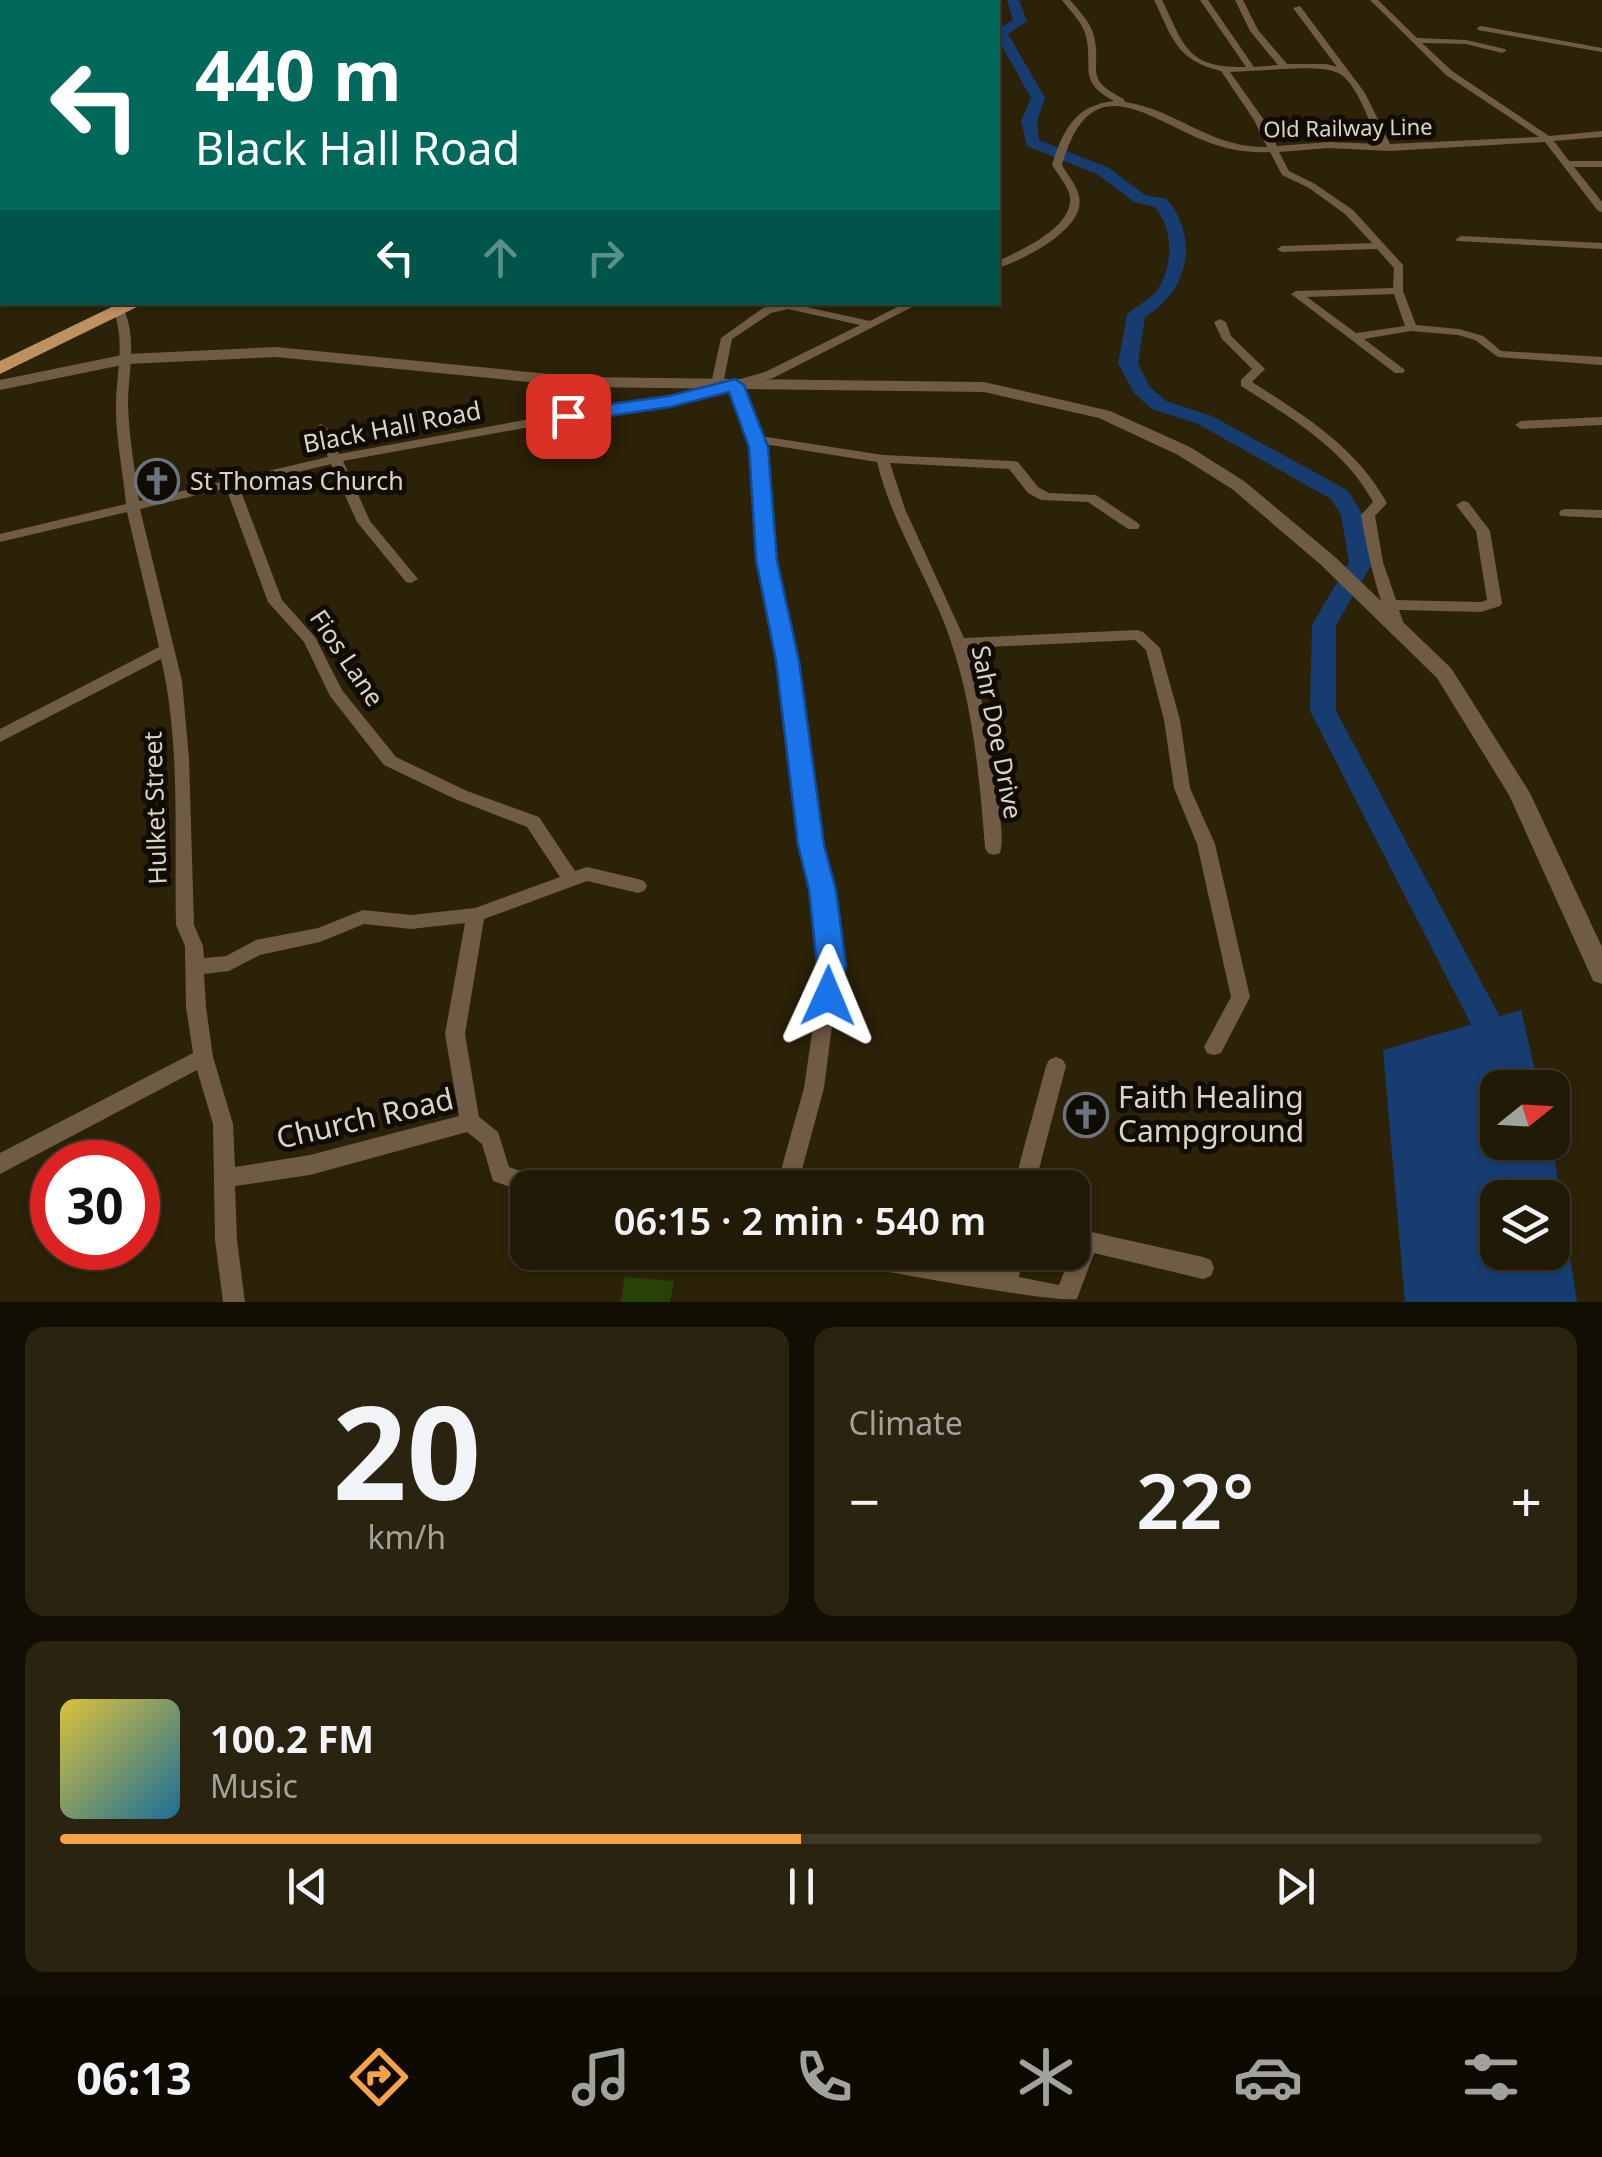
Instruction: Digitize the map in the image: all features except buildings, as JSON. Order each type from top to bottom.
[{"type":"main road","points":[[0,368],[117,307]]},
{"type":"street","points":[[1066,0],[1089,32],[1092,83],[1124,103]]},
{"type":"street","points":[[1158,0],[1187,54],[1224,72],[1259,120],[1285,173],[1349,212],[1399,267],[1398,291],[1411,328]]},
{"type":"street","points":[[1204,0],[1252,68]]},
{"type":"street","points":[[1239,0],[1254,31],[1284,66]]},
{"type":"street","points":[[1374,0],[1450,74],[1546,138],[1602,210]]},
{"type":"street","points":[[1298,8],[1362,92],[1383,144],[1390,148]]},
{"type":"street","points":[[1481,28],[1602,50]]},
{"type":"street","points":[[1417,40],[1466,42],[1502,51]]},
{"type":"street","points":[[1224,72],[1284,66],[1325,66],[1345,72]]},
{"type":"street","points":[[1000,264],[1040,246],[1073,214],[1075,195],[1057,164],[1062,145],[1088,109],[1124,103]]},
{"type":"street","name":"Old Railway Line","points":[[1124,103],[1232,147],[1272,151],[1340,144],[1390,148],[1602,134]]},
{"type":"street","points":[[1566,164],[1602,164]]},
{"type":"street","points":[[1585,188],[1602,188]]},
{"type":"street","points":[[1462,239],[1602,246]]},
{"type":"street","points":[[1282,249],[1382,246]]},
{"type":"street","points":[[1398,291],[1296,294],[1400,370]]},
{"type":"street","name":"Black Hall Road","points":[[0,538],[334,459],[568,416],[670,402],[768,375],[910,305]]},
{"type":"street","points":[[716,384],[726,338],[766,310],[788,306],[869,324]]},
{"type":"street","name":"Hulket Street","points":[[117,307],[127,359],[122,404],[133,507],[174,682],[186,926],[194,946],[196,1008],[203,1057],[223,1124],[226,1240],[234,1302]]},
{"type":"street","points":[[1220,322],[1226,337],[1259,369],[1245,383],[1356,464],[1372,486],[1380,503],[1368,515],[1384,606]]},
{"type":"street","points":[[1354,337],[1411,328],[1469,334],[1498,354],[1602,361]]},
{"type":"street","points":[[0,386],[127,359],[276,352],[580,382],[984,387],[1104,414],[1184,451],[1238,484],[1384,606],[1398,627],[1444,673],[1519,793],[1602,974]]},
{"type":"street","points":[[735,385],[756,440],[766,560],[788,661],[811,845],[822,890],[832,965],[814,1088],[791,1170]]},
{"type":"street","points":[[1521,425],[1602,421]]},
{"type":"street","points":[[320,428],[364,522],[411,578]]},
{"type":"street","points":[[756,440],[883,459],[1013,465],[1033,490],[1046,497],[1091,498],[1133,526]]},
{"type":"street","name":"Sahr Doe Drive","points":[[883,459],[891,501],[959,643],[989,782],[994,848]]},
{"type":"street","name":"Fios Lane","points":[[231,483],[275,602],[310,640],[335,692],[390,760],[461,796],[532,822],[570,880]]},
{"type":"street","points":[[1384,606],[1481,607],[1495,603],[1484,531],[1463,505]]},
{"type":"street","points":[[1566,513],[1602,514]]},
{"type":"street","points":[[959,643],[1138,636],[1153,648],[1172,720],[1182,788],[1206,844],[1242,996],[1214,1047]]},
{"type":"street","points":[[0,736],[164,652]]},
{"type":"street","points":[[196,967],[228,963],[256,948],[320,935],[363,917],[411,922],[476,915],[586,874],[638,886]]},
{"type":"street","points":[[470,1122],[455,1034],[476,915]]},
{"type":"street","points":[[0,1164],[203,1057]]},
{"type":"street","points":[[1027,1170],[1056,1066]]},
{"type":"street","name":"Church Road","points":[[226,1178],[310,1165],[470,1122],[491,1139],[500,1174],[510,1177]]},
{"type":"street","points":[[941,1270],[1061,1296],[1069,1292],[1088,1241],[1092,1240],[1203,1268]]},
{"type":"street","points":[[1007,1282],[1009,1270]]},
{"type":"green space","points":[[625,1277],[674,1281],[670,1302],[620,1302]]},
{"type":"water","points":[[1521,1010],[1535,1070],[1480,1070],[1480,1160],[1555,1160],[1558,1180],[1480,1180],[1480,1270],[1570,1270],[1570,1257],[1577,1302],[1405,1302],[1383,1050]]},
{"type":"waterway","points":[[1013,0],[1020,21],[1001,33],[1038,98],[1029,121],[1032,143],[1103,171],[1140,199],[1161,203],[1174,225],[1178,252],[1172,279],[1157,301],[1136,315],[1128,363],[1141,389],[1159,405],[1205,420],[1339,495],[1352,515],[1361,562],[1324,625],[1323,711],[1510,1070]]},
{"type":"place","name":"St Thomas Church","points":[[157,481]]},
{"type":"place","name":"Faith Healing Campground","points":[[1086,1115]]},
{"type":"route","points":[[568,416],[670,402],[735,385],[759,447],[766,560],[788,661],[811,845],[822,890],[832,965],[828,996]]}]
